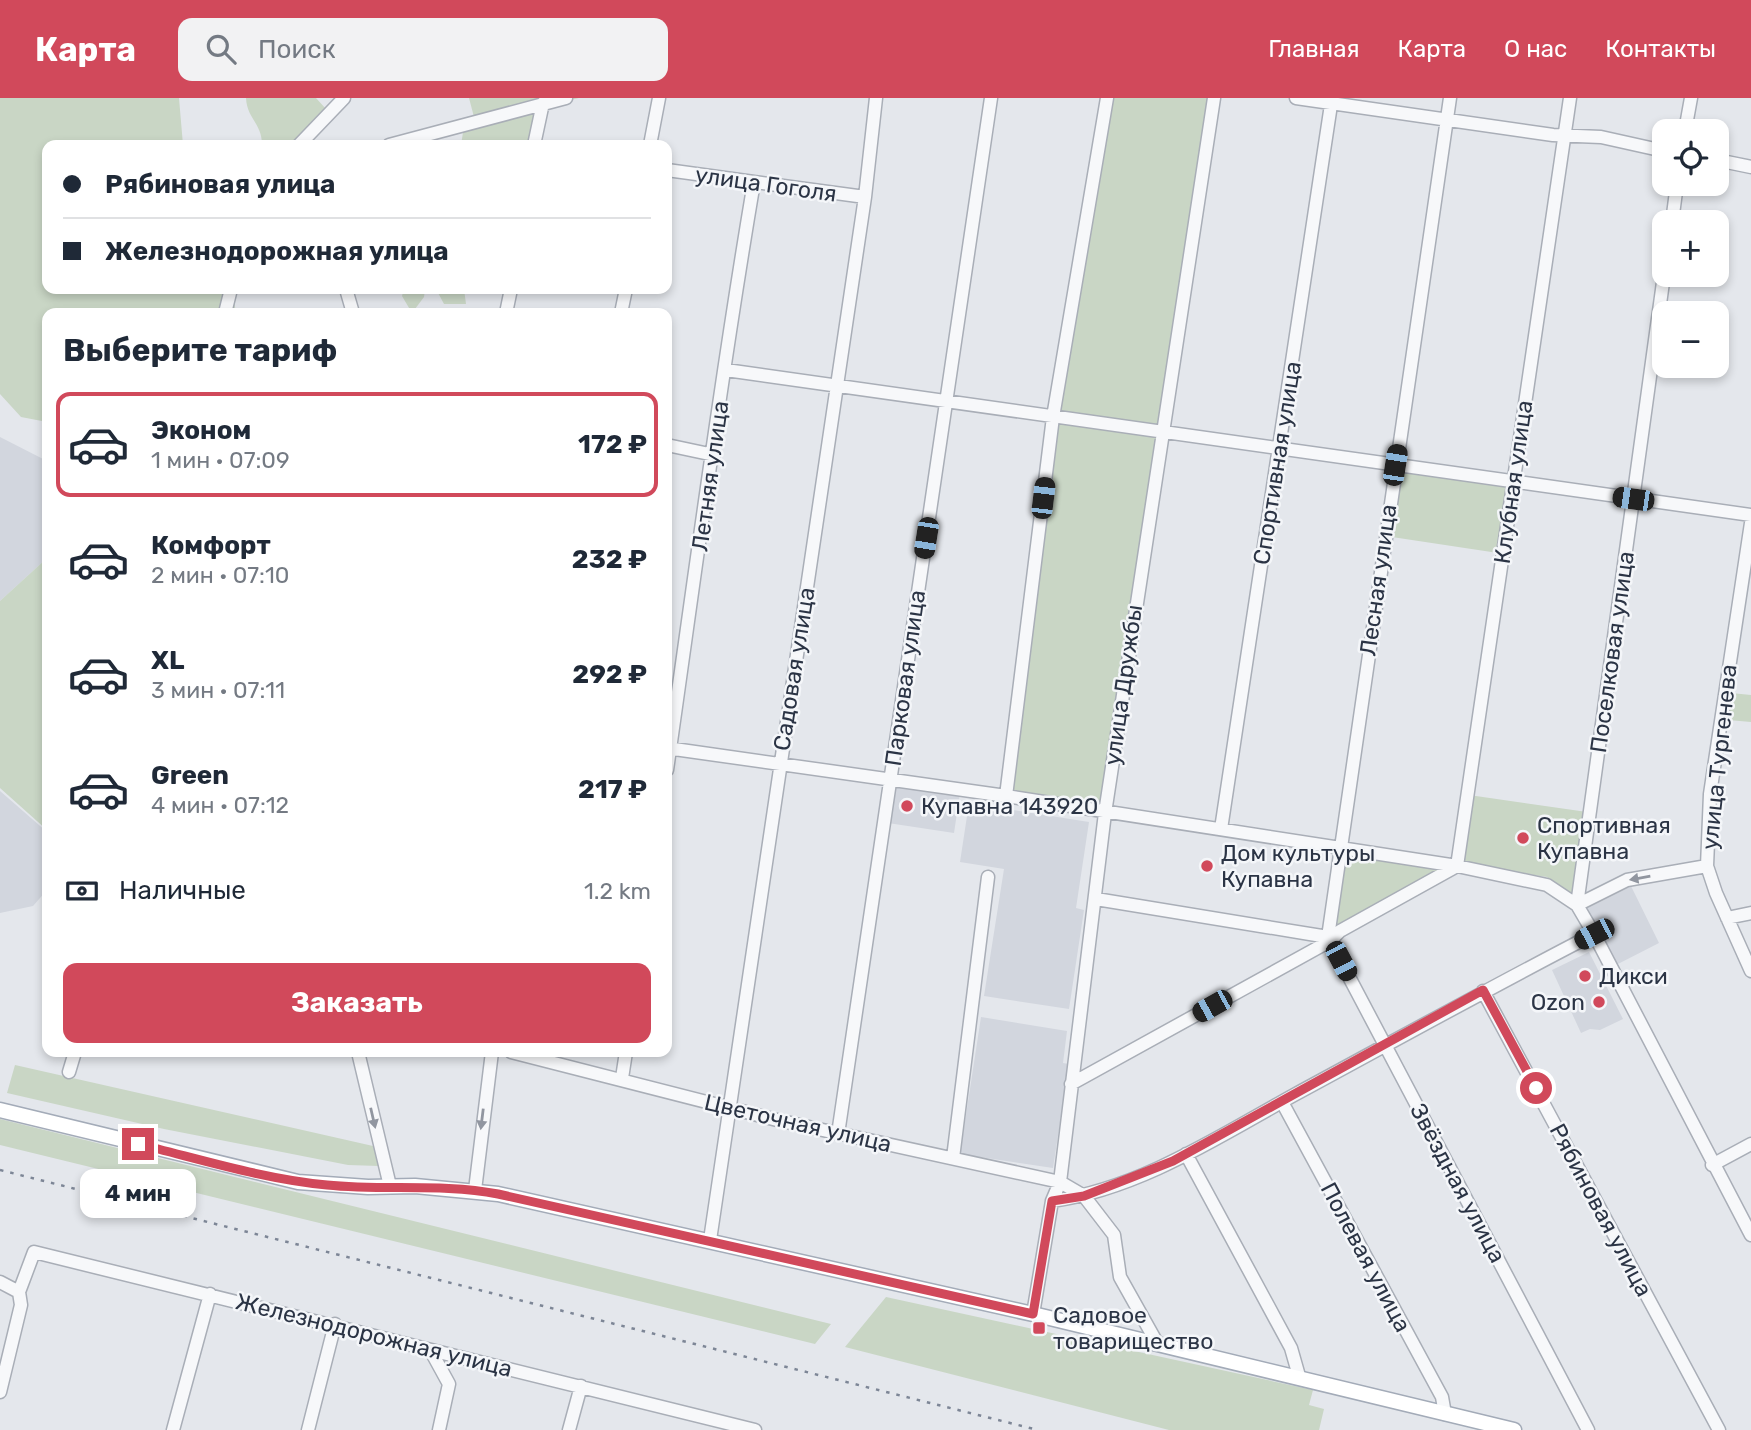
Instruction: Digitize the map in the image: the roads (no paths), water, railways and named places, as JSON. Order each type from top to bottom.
[{"type":"main road","points":[[0,1110],[298,1182],[475,1189],[1033,1314],[1514,1430]]},
{"type":"street","points":[[304,140],[344,98]]},
{"type":"street","points":[[407,140],[566,98]]},
{"type":"street","points":[[651,140],[659,98]]},
{"type":"street","name":"Садовая улица","points":[[710,1240],[837,386],[876,98]]},
{"type":"street","name":"Парковая улица","points":[[838,1134],[991,98]]},
{"type":"street","points":[[1006,796],[1053,416],[1107,98]]},
{"type":"street","name":"улица Дружбы","points":[[1033,1314],[1052,1201],[1060,1182],[1105,813],[1214,98]]},
{"type":"street","points":[[1296,98],[1332,101],[1447,120],[1601,138],[1652,148]]},
{"type":"street","name":"Лесная улица","points":[[1329,939],[1395,465],[1450,98]]},
{"type":"street","name":"Клубная улица","points":[[1457,866],[1570,98]]},
{"type":"street","points":[[1687,119],[1691,98]]},
{"type":"street","name":"Спортивная улица","points":[[1221,829],[1332,101]]},
{"type":"street","points":[[535,140],[543,103]]},
{"type":"street","points":[[1729,162],[1751,167]]},
{"type":"street","name":"улица Гоголя","points":[[672,171],[864,197]]},
{"type":"street","name":"Летняя улица","points":[[672,723],[714,455],[736,282],[754,182]]},
{"type":"street","name":"Поселковая улица","points":[[1577,905],[1662,287]]},
{"type":"street","points":[[726,370],[1751,515]]},
{"type":"street","points":[[672,446],[714,455]]},
{"type":"street","name":"улица Тургенева","points":[[1707,866],[1710,794],[1751,523]]},
{"type":"street","points":[[672,750],[1221,829],[1457,866],[1547,885],[1577,905],[1594,934],[1712,1165],[1751,1235]]},
{"type":"street","points":[[1070,1084],[1457,866]]},
{"type":"street","points":[[1577,905],[1626,880],[1707,866],[1751,971]]},
{"type":"street","points":[[953,1158],[988,877]]},
{"type":"street","points":[[1096,899],[1329,939]]},
{"type":"street","points":[[1727,918],[1751,913]]},
{"type":"street","points":[[1052,1201],[1084,1196],[1133,1179],[1185,1154],[1483,990],[1594,934]]},
{"type":"street","name":"Звёздная улица","points":[[1329,939],[1588,1430]]},
{"type":"street","name":"Рябиновая улица","points":[[1483,990],[1719,1430]]},
{"type":"street","points":[[69,1072],[74,1057]]},
{"type":"street","points":[[359,1057],[390,1186]]},
{"type":"street","points":[[475,1189],[480,1127],[491,1057]]},
{"type":"street","name":"Цветочная улица","points":[[532,1057],[838,1134],[1060,1182],[1084,1196]]},
{"type":"street","points":[[622,1078],[625,1057]]},
{"type":"street","name":"Полевая улица","points":[[1282,1102],[1442,1397],[1445,1414]]},
{"type":"street","points":[[1712,1165],[1751,1144]]},
{"type":"street","points":[[1185,1154],[1290,1348],[1299,1376]]},
{"type":"street","points":[[1084,1196],[1114,1235],[1120,1276],[1157,1343]]},
{"type":"street","name":"Железнодорожная улица","points":[[19,1292],[34,1252],[335,1324],[432,1353],[581,1386],[705,1424],[755,1430]]},
{"type":"street","points":[[0,1282],[19,1292],[21,1305],[0,1392]]},
{"type":"street","points":[[173,1430],[210,1294]]},
{"type":"street","points":[[308,1430],[335,1324]]},
{"type":"street","points":[[432,1353],[449,1384],[439,1430]]},
{"type":"street","points":[[569,1430],[581,1386]]},
{"type":"railway","points":[[0,1170],[1038,1430]]},
{"type":"place","name":"Купавна 143920","points":[[907,806]]},
{"type":"place","name":"Спортивная Купавна","points":[[1523,838]]},
{"type":"place","name":"Дом культуры Купавна","points":[[1207,866]]},
{"type":"place","name":"Дикси","points":[[1585,976]]},
{"type":"place","name":"Ozon","points":[[1599,1002]]},
{"type":"place","name":"Садовое товарищество","points":[[1039,1328]]}]
